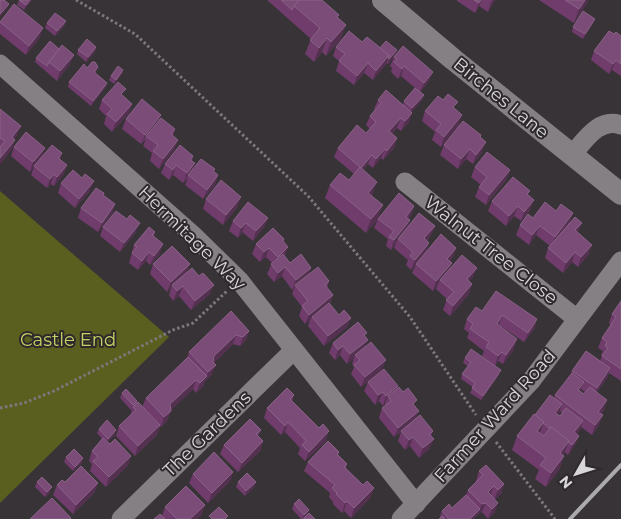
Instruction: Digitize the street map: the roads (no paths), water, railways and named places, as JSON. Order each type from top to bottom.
[{"type":"street","name":"Birches Lane","points":[[383,0],[621,194]]},
{"type":"street","name":"Hermitage Way","points":[[0,64],[193,235],[239,280],[416,504]]},
{"type":"street","points":[[572,155],[600,126],[613,122],[621,125]]},
{"type":"street","name":"Walnut Tree Close","points":[[404,182],[577,319]]},
{"type":"street","name":"Farmer Ward Road","points":[[401,519],[531,381],[621,261]]},
{"type":"street","name":"The Gardens","points":[[121,519],[294,350]]},
{"type":"railway","points":[[570,519],[621,465]]},
{"type":"park label","name":"Castle End","points":[[68,340]]}]
